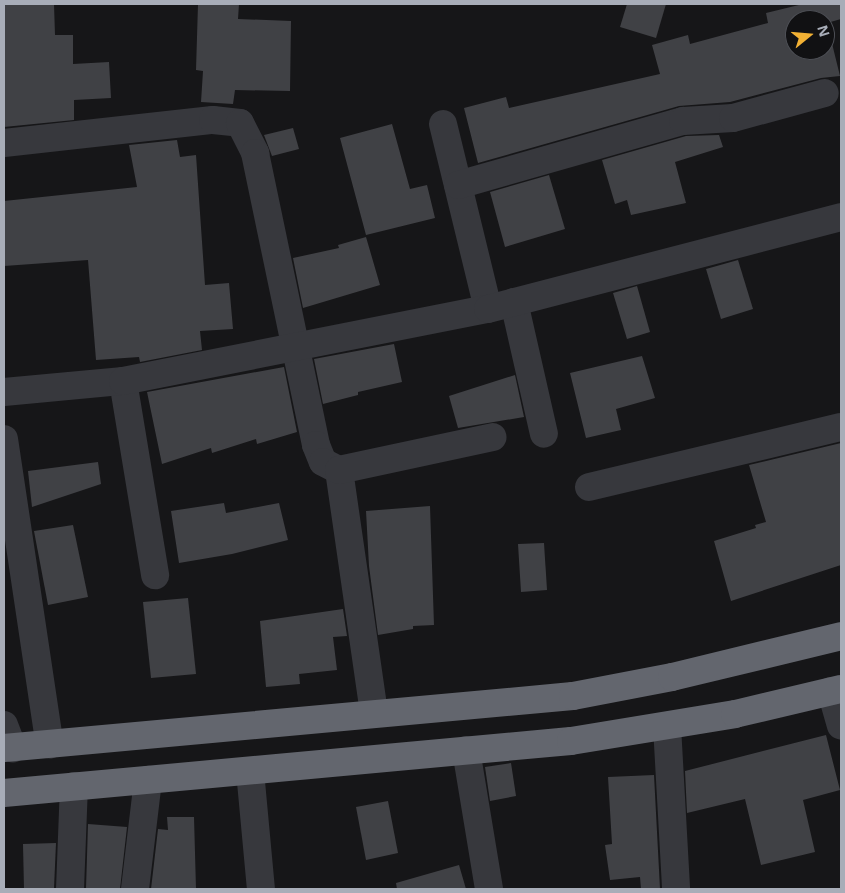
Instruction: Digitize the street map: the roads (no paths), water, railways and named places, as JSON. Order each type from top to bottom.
[{"type":"highway","points":[[7,740],[50,745],[572,696],[672,677],[841,636]]},
{"type":"highway","points":[[4,793],[571,741],[667,726],[836,690]]},
{"type":"street","points":[[458,185],[683,121],[733,118],[824,93]]},
{"type":"street","points":[[4,143],[212,120],[240,123],[255,153],[316,445],[323,462],[339,470],[493,437]]},
{"type":"street","points":[[443,124],[458,185],[544,434]]},
{"type":"street","points":[[4,392],[123,381],[501,306],[841,217]]},
{"type":"street","points":[[123,381],[156,576]]},
{"type":"street","points":[[589,488],[841,428]]},
{"type":"street","points":[[4,440],[50,745]]},
{"type":"street","points":[[339,470],[374,714]]},
{"type":"street","points":[[836,690],[841,726]]},
{"type":"street","points":[[667,726],[676,889]]},
{"type":"street","points":[[466,750],[489,889]]},
{"type":"street","points":[[250,771],[261,889]]},
{"type":"street","points":[[135,889],[148,780]]},
{"type":"street","points":[[70,889],[74,786]]}]
